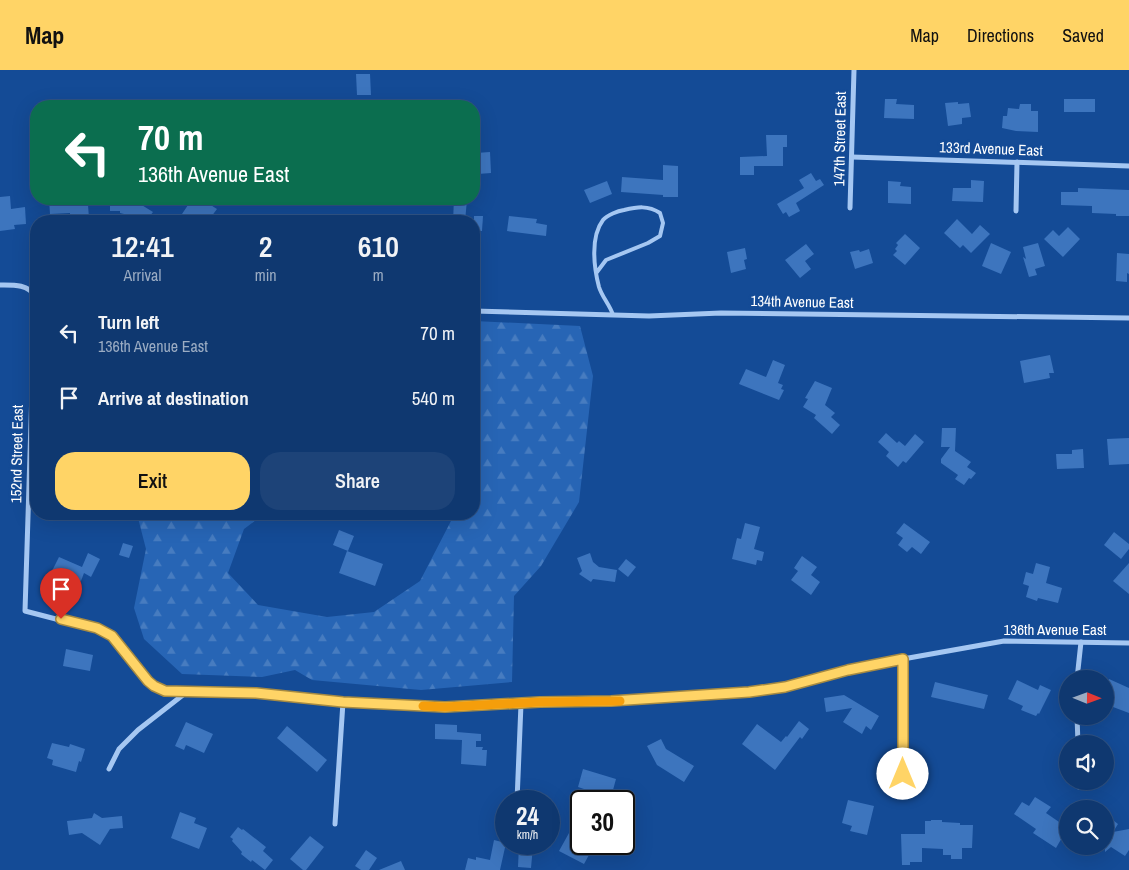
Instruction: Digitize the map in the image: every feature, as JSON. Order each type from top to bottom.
[{"type":"street","name":"147th Street East","points":[[850,208],[854,70]]},
{"type":"street","name":"133rd Avenue East","points":[[852,157],[1129,166]]},
{"type":"street","points":[[1016,212],[1017,162]]},
{"type":"street","points":[[0,285],[24,286],[30,290]]},
{"type":"street","name":"134th Avenue East","points":[[480,311],[649,316],[726,314],[1129,318]]},
{"type":"street","name":"152nd Street East","points":[[26,610],[30,486]]},
{"type":"street","name":"136th Avenue East","points":[[26,610],[106,632],[118,643],[148,681],[165,691],[280,695],[343,702],[445,707],[540,702],[611,701],[749,692],[785,687],[848,670],[1004,641],[1129,643]]},
{"type":"street","points":[[1079,670],[1081,642]]},
{"type":"street","points":[[903,659],[903,793]]},
{"type":"street","points":[[109,768],[119,750],[138,730],[189,691]]},
{"type":"street","points":[[335,824],[343,702]]},
{"type":"street","points":[[517,790],[520,704]]},
{"type":"lane","points":[[596,272],[606,260],[648,243],[660,236],[663,223],[660,213],[651,208],[636,207],[619,211],[604,219],[596,236],[594,256],[596,272],[600,288],[613,315]]},
{"type":"green space","points":[[480,321],[580,326],[593,376],[579,502],[541,566],[514,596],[512,682],[421,690],[312,680],[295,670],[262,677],[182,674],[144,639],[134,608],[146,549],[139,520],[256,520],[244,529],[228,573],[258,605],[327,617],[374,612],[420,581],[451,521],[480,520]]},
{"type":"building","points":[[356,74],[370,74],[371,95],[357,95]]},
{"type":"building","points":[[885,99],[897,99],[896,104],[914,105],[914,119],[884,118]]},
{"type":"building","points":[[1064,99],[1095,99],[1095,112],[1064,112]]},
{"type":"building","points":[[958,102],[958,104],[969,103],[971,117],[962,118],[962,124],[948,126],[945,103]]},
{"type":"building","points":[[1020,104],[1031,104],[1031,111],[1038,111],[1038,132],[1002,128],[1003,116],[1007,116],[1008,108],[1019,109]]},
{"type":"building","points":[[766,135],[787,135],[787,147],[783,147],[783,166],[754,166],[754,175],[740,175],[740,157],[767,156]]},
{"type":"building","points":[[490,152],[491,173],[480,174],[480,153]]},
{"type":"building","points":[[663,165],[678,166],[678,197],[621,192],[622,177],[663,180]]},
{"type":"building","points":[[811,173],[816,181],[820,179],[824,185],[796,203],[800,211],[789,217],[786,212],[783,214],[777,204],[804,188],[799,180]]},
{"type":"building","points":[[971,180],[984,181],[983,202],[952,201],[953,188],[971,188]]},
{"type":"building","points":[[607,181],[612,194],[590,203],[584,190]]},
{"type":"building","points":[[888,181],[901,182],[900,186],[911,187],[911,204],[888,203]]},
{"type":"building","points":[[1078,188],[1129,190],[1129,216],[1092,213],[1092,206],[1061,205],[1061,192],[1078,192]]},
{"type":"building","points":[[10,196],[11,209],[25,207],[26,224],[14,225],[15,229],[0,231],[0,197]]},
{"type":"building","points":[[49,205],[88,205],[89,215],[70,215],[70,213],[50,214]]},
{"type":"building","points":[[110,205],[142,205],[153,212],[151,215],[128,215],[120,213],[120,211],[110,211]]},
{"type":"building","points":[[188,205],[211,205],[217,209],[212,215],[181,215]]},
{"type":"building","points":[[454,205],[467,205],[466,215],[453,215]]},
{"type":"building","points":[[480,216],[483,216],[482,231],[480,231]]},
{"type":"building","points":[[509,216],[537,219],[536,223],[547,225],[546,236],[507,231]]},
{"type":"building","points":[[957,219],[972,234],[980,225],[990,234],[971,253],[963,245],[960,248],[944,233]]},
{"type":"building","points":[[1068,227],[1080,239],[1063,257],[1044,239],[1053,230],[1059,236]]},
{"type":"building","points":[[905,234],[920,248],[905,265],[893,255],[897,251],[895,249],[898,245],[896,243]]},
{"type":"building","points":[[991,243],[1011,252],[1001,274],[982,266]]},
{"type":"building","points":[[1038,243],[1045,266],[1035,269],[1037,275],[1029,277],[1023,257],[1026,259],[1023,247]]},
{"type":"building","points":[[806,244],[814,254],[805,261],[811,269],[800,278],[785,260]]},
{"type":"building","points":[[745,248],[747,259],[744,260],[746,269],[731,273],[727,252]]},
{"type":"building","points":[[869,249],[873,263],[855,269],[850,252],[859,250],[860,252]]},
{"type":"building","points":[[1117,253],[1129,254],[1127,282],[1116,281]]},
{"type":"building","points":[[1050,355],[1054,373],[1049,373],[1050,378],[1024,383],[1020,361]]},
{"type":"building","points":[[773,360],[785,365],[778,383],[783,385],[781,389],[784,390],[779,400],[739,384],[746,369],[766,377]]},
{"type":"building","points":[[815,381],[832,388],[825,405],[835,413],[831,417],[840,425],[832,434],[814,418],[816,415],[803,407],[808,399],[805,398]]},
{"type":"building","points":[[942,428],[956,428],[955,451],[971,462],[967,467],[976,473],[964,485],[955,479],[958,475],[941,463],[941,459],[950,447],[941,447]]},
{"type":"building","points":[[886,433],[897,443],[899,441],[905,446],[915,434],[924,442],[906,463],[903,461],[898,467],[886,456],[889,452],[878,442]]},
{"type":"building","points":[[1129,438],[1129,464],[1109,465],[1107,439]]},
{"type":"building","points":[[1083,449],[1084,468],[1057,469],[1056,454],[1072,454],[1072,450]]},
{"type":"building","points":[[745,523],[760,527],[754,549],[764,552],[762,561],[757,560],[756,565],[732,559],[737,538],[741,539]]},
{"type":"building","points":[[904,523],[930,542],[921,554],[912,547],[907,552],[898,545],[903,538],[896,533]]},
{"type":"building","points":[[339,530],[354,536],[348,551],[333,545]]},
{"type":"building","points":[[1114,532],[1129,544],[1129,549],[1121,559],[1104,545]]},
{"type":"building","points":[[123,543],[133,546],[129,558],[119,555]]},
{"type":"building","points":[[347,551],[383,564],[375,586],[339,573]]},
{"type":"building","points":[[88,553],[100,559],[91,577],[84,573],[81,581],[77,579],[71,590],[48,579],[59,557],[82,567]]},
{"type":"building","points":[[590,553],[593,562],[599,567],[617,570],[615,582],[593,579],[591,582],[579,574],[582,571],[577,558]]},
{"type":"building","points":[[802,556],[817,567],[811,575],[820,582],[811,595],[791,580],[798,571],[794,568]]},
{"type":"building","points":[[626,559],[636,567],[628,577],[618,569]]},
{"type":"building","points":[[1036,563],[1050,567],[1046,583],[1062,588],[1058,603],[1038,598],[1037,601],[1026,597],[1029,586],[1023,584],[1026,572],[1033,574]]},
{"type":"building","points":[[1129,563],[1129,594],[1113,581]]},
{"type":"building","points":[[66,649],[93,655],[90,671],[63,666]]},
{"type":"building","points":[[1017,680],[1038,690],[1040,685],[1051,690],[1039,714],[1036,716],[1021,710],[1023,706],[1008,699]]},
{"type":"building","points":[[1114,681],[1129,688],[1129,713],[1114,707]]},
{"type":"building","points":[[935,682],[988,695],[984,709],[931,697]]},
{"type":"building","points":[[844,695],[879,716],[871,730],[866,726],[862,734],[843,722],[852,708],[826,712],[824,698]]},
{"type":"building","points":[[799,721],[809,729],[802,739],[800,737],[775,770],[742,744],[757,724],[781,742]]},
{"type":"building","points":[[186,722],[213,734],[204,753],[186,745],[184,750],[175,746]]},
{"type":"building","points":[[435,724],[457,725],[457,732],[481,734],[481,741],[476,741],[476,747],[483,747],[482,750],[487,750],[486,766],[461,764],[462,740],[435,739]]},
{"type":"building","points":[[287,726],[327,760],[317,772],[277,738]]},
{"type":"building","points":[[661,739],[666,749],[694,766],[684,782],[657,765],[647,746]]},
{"type":"building","points":[[52,743],[69,747],[70,744],[85,749],[76,772],[52,765],[53,760],[47,758]]},
{"type":"building","points":[[583,769],[616,779],[613,790],[584,790],[578,787]]},
{"type":"building","points":[[1035,797],[1051,807],[1046,813],[1059,822],[1059,843],[1056,848],[1033,833],[1036,829],[1014,814],[1022,802],[1029,806]]},
{"type":"building","points":[[848,800],[874,806],[867,835],[850,831],[852,826],[842,823]]},
{"type":"building","points":[[180,812],[196,818],[194,823],[207,828],[199,849],[171,838]]},
{"type":"building","points":[[94,813],[102,818],[122,816],[123,828],[110,829],[100,845],[82,833],[69,835],[67,821],[92,818]]},
{"type":"building","points":[[925,821],[960,823],[960,825],[973,825],[972,848],[962,848],[962,859],[951,859],[951,855],[943,855],[943,849],[922,848],[922,862],[910,862],[910,865],[902,865],[901,834],[925,834]]},
{"type":"building","points":[[1114,821],[1118,824],[1114,830]]},
{"type":"building","points":[[238,827],[266,847],[263,851],[273,860],[265,870],[241,854],[242,852],[232,841],[233,839],[230,837]]},
{"type":"building","points":[[1129,829],[1129,850],[1125,856],[1114,849],[1114,832]]},
{"type":"building","points":[[569,833],[570,855],[589,855],[584,864],[560,852]]},
{"type":"building","points":[[310,836],[324,847],[306,870],[303,870],[290,859]]},
{"type":"building","points":[[494,840],[495,855],[503,855],[500,870],[465,870],[468,858],[476,860],[476,857],[490,860]]},
{"type":"building","points":[[366,850],[377,858],[369,870],[361,870],[355,866]]},
{"type":"building","points":[[519,855],[532,855],[531,868],[518,867]]},
{"type":"building","points":[[401,861],[405,870],[379,870]]},
{"type":"slow traffic","points":[[423,706],[445,707],[540,702],[620,701]]},
{"type":"route","points":[[61,619],[97,628],[112,636],[148,681],[165,691],[256,693],[360,703],[445,707],[688,697],[785,687],[848,670],[903,659],[903,774]]}]
